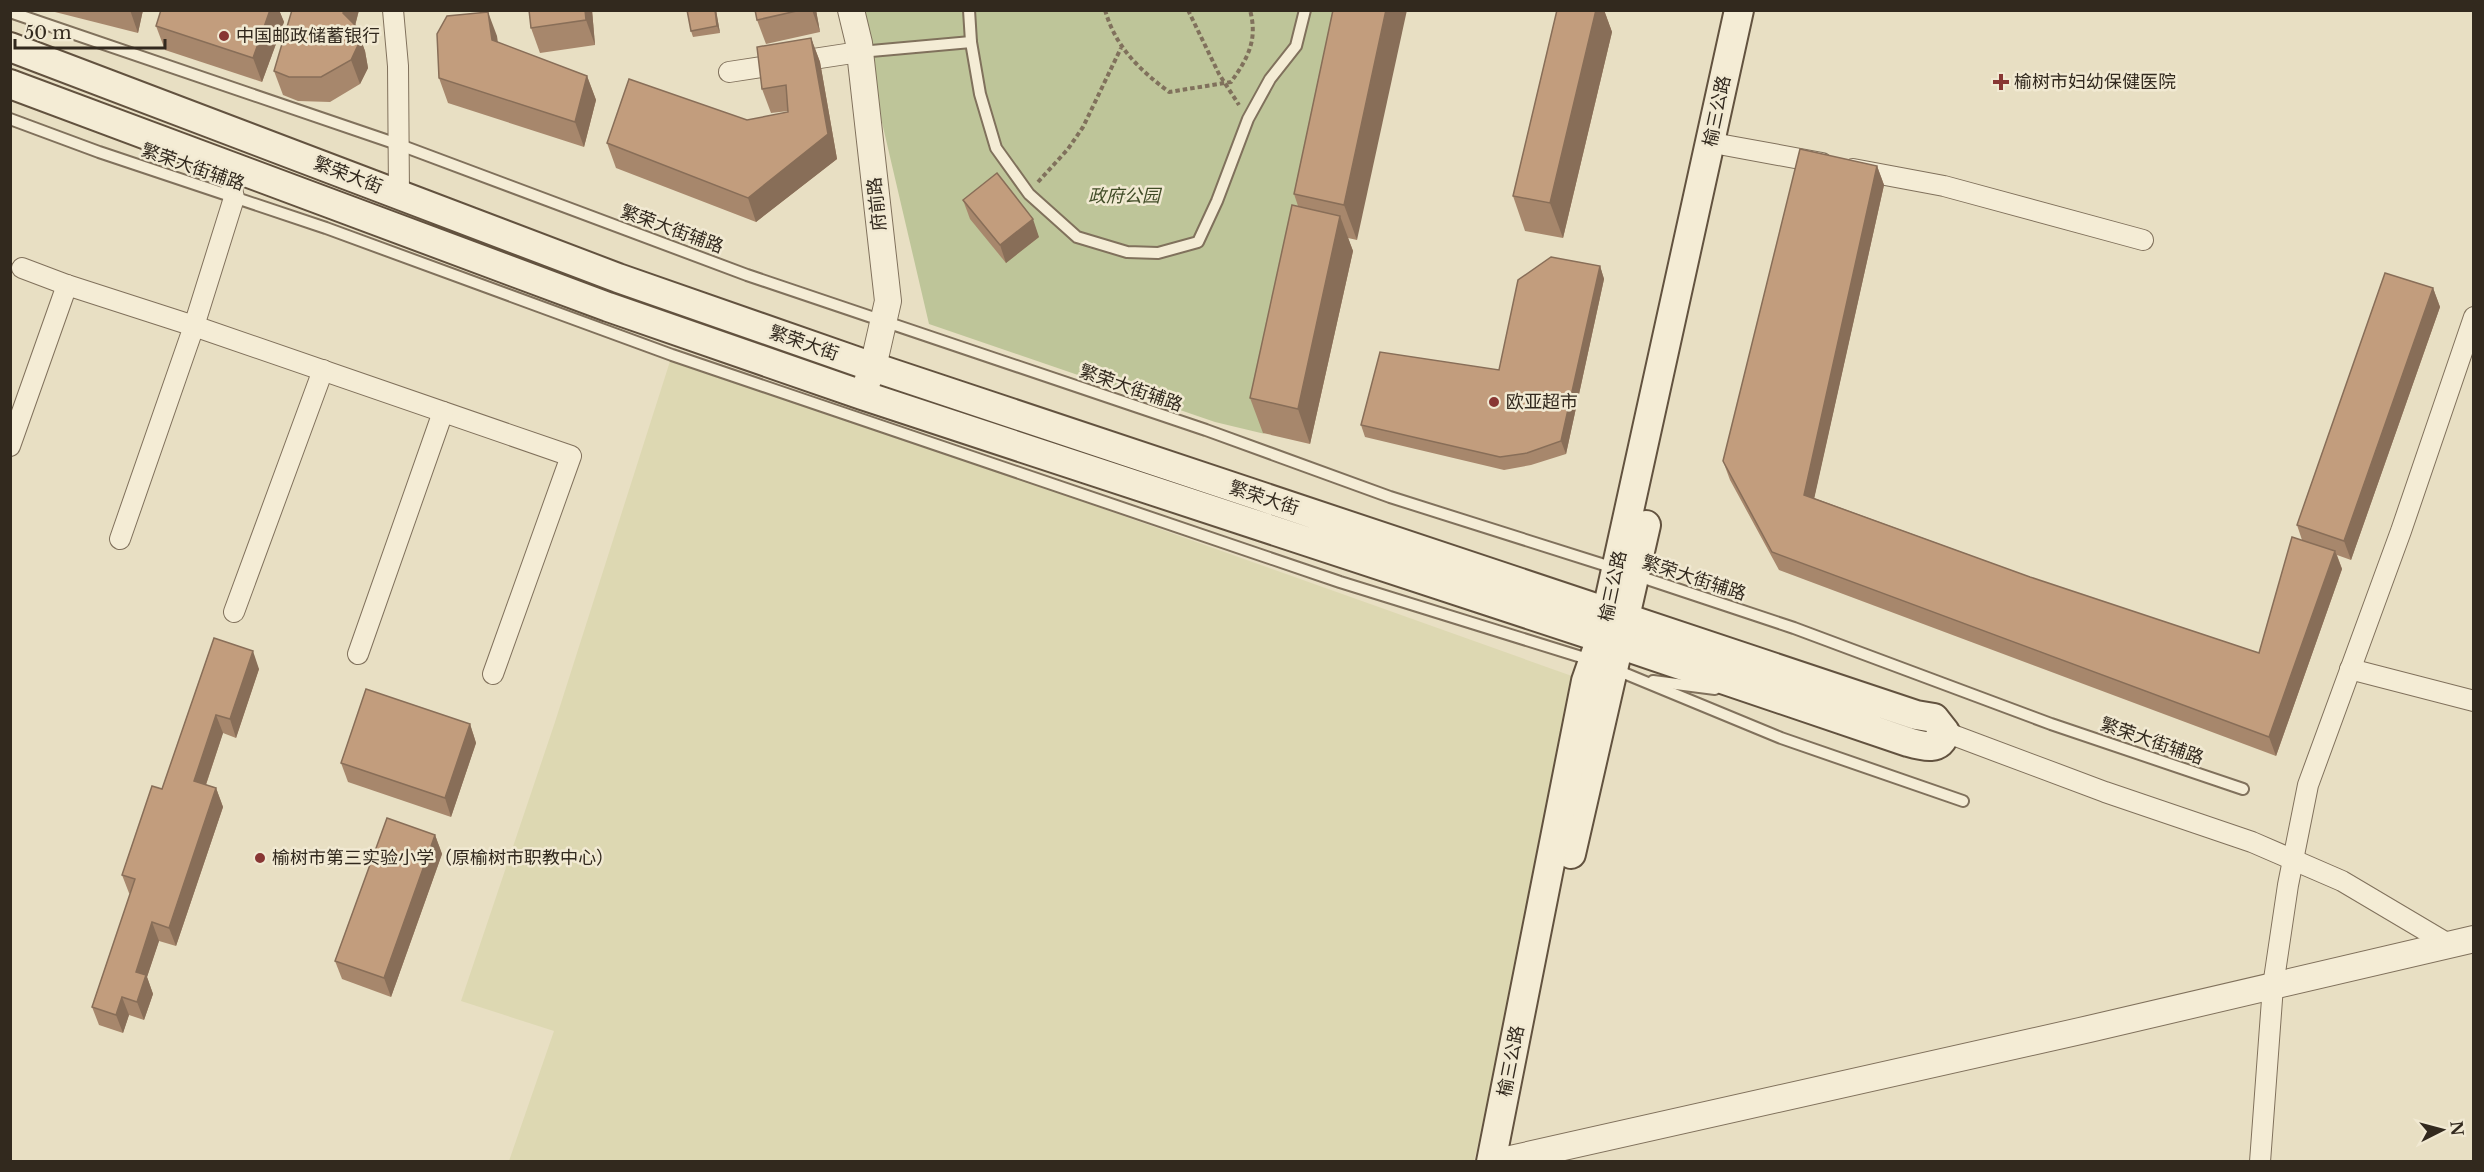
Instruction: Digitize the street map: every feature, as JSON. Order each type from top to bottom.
[{"type":"main road","name":"榆三公路","points":[[1500,1161],[1614,646],[1626,572],[1739,10]]},
{"type":"main road","name":"榆三公路","points":[[1626,572],[1754,10]]},
{"type":"main road","name":"繁荣大街","points":[[10,47],[618,279],[873,367],[1614,646]]},
{"type":"main road","name":"繁荣大街","points":[[10,84],[608,307],[862,395],[1614,646]]},
{"type":"main road","points":[[1614,646],[1934,718],[1945,732],[1944,739],[1937,745],[1926,748],[1770,695],[1614,646]]},
{"type":"street","points":[[393,10],[400,145],[399,195]]},
{"type":"street","name":"府前路","points":[[851,10],[860,52],[888,301],[873,367],[862,395]]},
{"type":"street","points":[[729,72],[860,52]]},
{"type":"street","points":[[1724,146],[1944,186],[2144,240]]},
{"type":"street","points":[[120,539],[194,326],[234,198],[227,165]]},
{"type":"street","points":[[22,268],[571,456],[493,674]]},
{"type":"street","points":[[10,446],[68,285]]},
{"type":"street","points":[[2260,1161],[2273,986],[2293,860],[2308,785],[2401,531],[2474,317]]},
{"type":"street","points":[[234,612],[323,370]]},
{"type":"street","points":[[358,654],[443,412]]},
{"type":"street","points":[[2350,669],[2474,701]]},
{"type":"street","points":[[1945,732],[2105,792],[2252,842],[2342,881],[2462,942]]},
{"type":"street","points":[[1500,1161],[2462,942]]},
{"type":"lane","points":[[969,10],[970,42],[980,94],[996,148],[1029,194],[1077,237],[1126,252],[1158,253],[1198,242],[1217,201],[1248,119],[1270,78],[1296,46],[1305,10]]},
{"type":"lane","name":"繁荣大街辅路","points":[[10,12],[400,145],[747,275],[1206,430],[1390,497],[1794,628],[2051,724],[2243,789]]},
{"type":"lane","points":[[860,52],[970,42]]},
{"type":"lane","name":"繁荣大街辅路","points":[[10,119],[326,228],[657,349],[1306,571],[1614,646],[1780,738],[1963,801]]},
{"type":"lane","points":[[1614,646],[1770,695]]},
{"type":"path","points":[[1105,10],[1121,48],[1143,72],[1169,92],[1231,82],[1248,58],[1255,27],[1250,10]]},
{"type":"path","points":[[1188,10],[1224,82],[1248,119]]},
{"type":"path","points":[[1029,194],[1083,127],[1121,48]]},
{"type":"shaded area","points":[[672,355],[1586,681],[1474,1161],[509,1161],[554,1031],[461,1001],[555,722]]},
{"type":"green space","name":"政府公园","points":[[856,11],[1352,11],[1263,433],[1265,434],[1215,422],[929,324]]},
{"type":"building","points":[[161,10],[270,10],[253,58],[156,26]]},
{"type":"building","points":[[292,10],[344,10],[343,13],[356,26],[359,43],[351,60],[321,77],[289,77],[274,71]]},
{"type":"building","points":[[529,10],[585,10],[586,20],[531,28]]},
{"type":"building","points":[[687,10],[715,10],[717,26],[691,31]]},
{"type":"building","points":[[755,10],[801,10],[757,20]]},
{"type":"building","points":[[1333,10],[1386,10],[1344,205],[1294,194]]},
{"type":"building","points":[[1557,10],[1596,10],[1550,203],[1513,196]]},
{"type":"building","points":[[488,12],[492,40],[587,76],[575,122],[439,78],[437,34],[447,16]]},
{"type":"building","points":[[811,38],[828,134],[748,198],[607,143],[629,79],[747,120],[788,112],[786,85],[762,89],[757,47]]},
{"type":"building","points":[[1800,149],[1877,166],[1804,495],[2030,577],[2259,653],[2292,537],[2335,551],[2269,737],[1772,552],[1723,461]]},
{"type":"building","points":[[997,173],[1033,219],[1000,245],[963,200]]},
{"type":"building","points":[[1292,205],[1340,216],[1298,409],[1250,398]]},
{"type":"building","points":[[1551,257],[1600,266],[1561,441],[1527,453],[1500,457],[1361,425],[1380,352],[1499,370],[1518,280]]},
{"type":"building","points":[[2385,273],[2433,288],[2344,541],[2297,525]]},
{"type":"building","points":[[214,638],[253,651],[230,719],[216,715],[194,781],[216,788],[169,928],[152,922],[136,972],[146,975],[137,1002],[122,997],[116,1015],[92,1007],[135,879],[122,875],[152,786],[162,789]]},
{"type":"building","points":[[366,689],[470,724],[445,798],[341,763]]},
{"type":"building","points":[[387,818],[435,835],[384,978],[335,961]]},
{"type":"place","name":"中国邮政储蓄银行","points":[[224,36]]},
{"type":"place","name":"榆树市妇幼保健医院","points":[[2001,82]]},
{"type":"place","name":"欧亚超市","points":[[1494,402]]},
{"type":"place","name":"榆树市第三实验小学（原榆树市职教中心）","points":[[260,858]]}]
